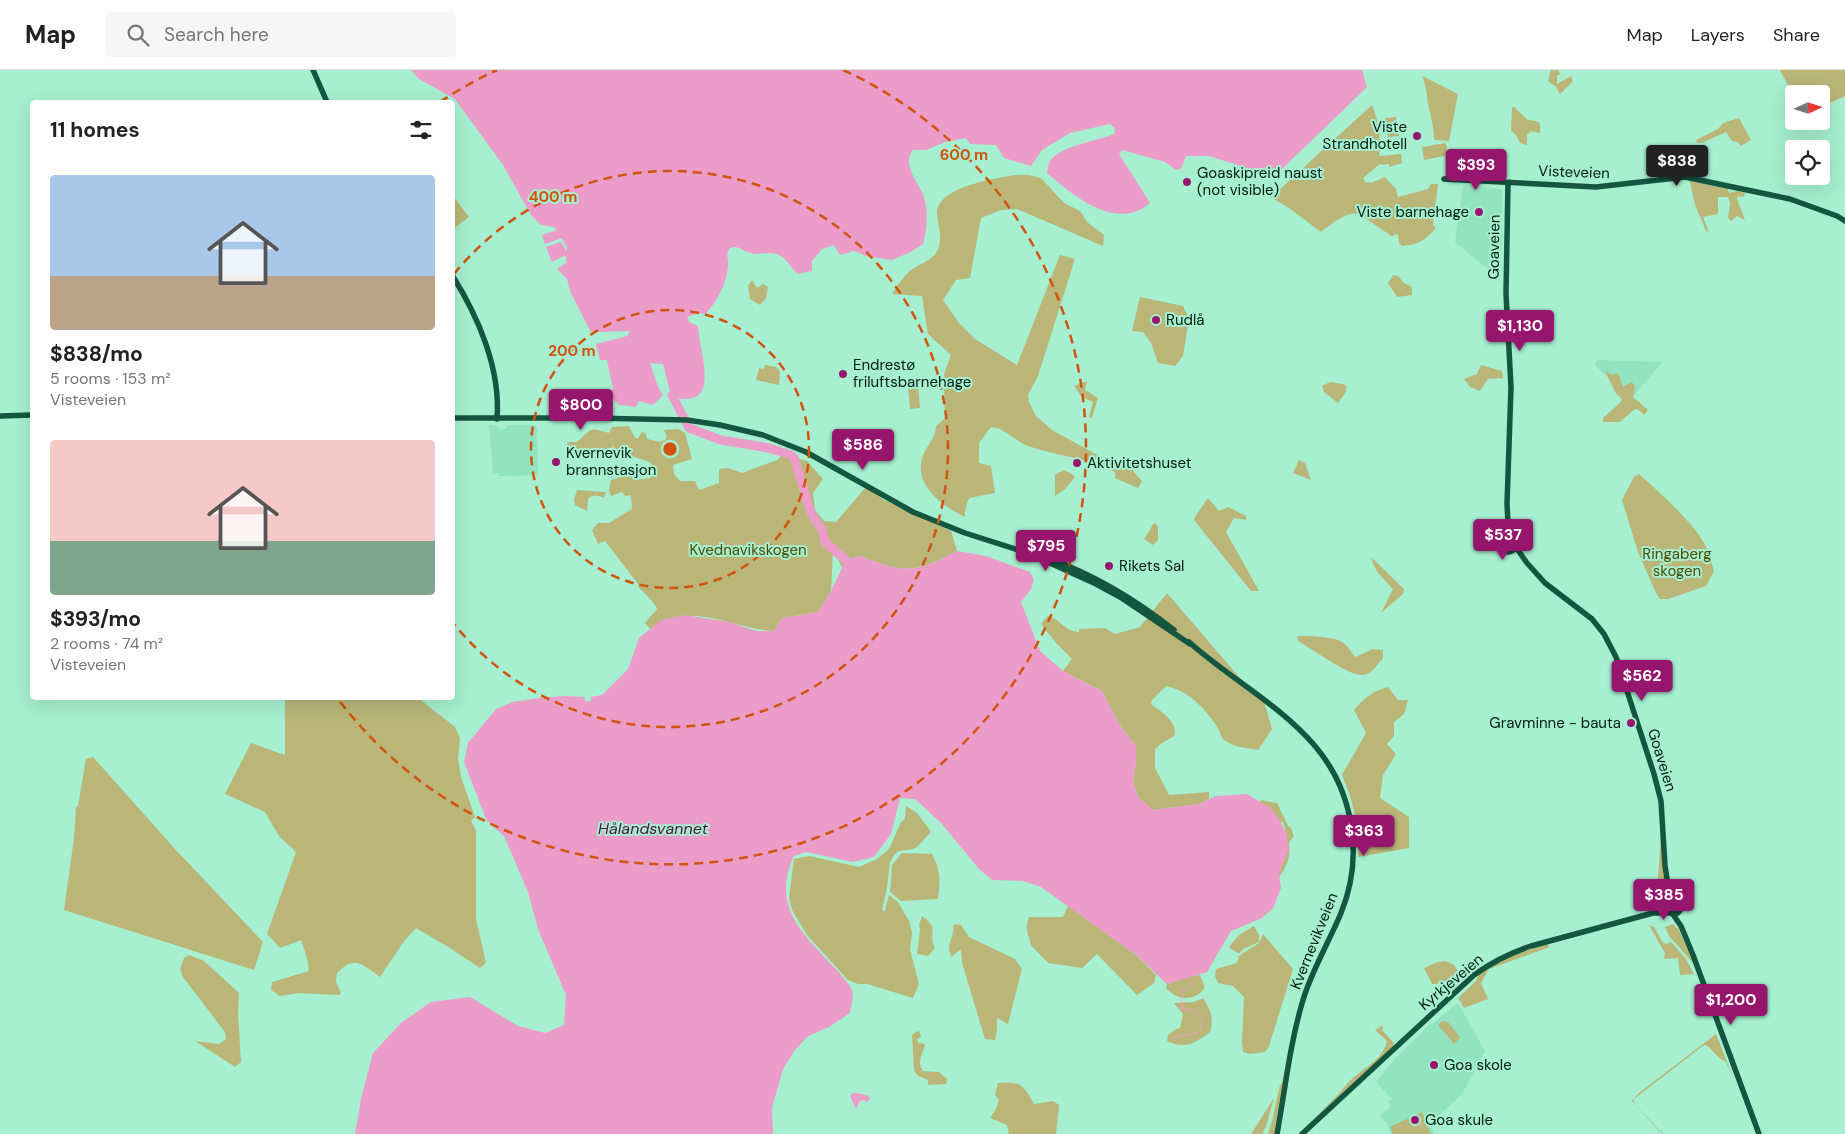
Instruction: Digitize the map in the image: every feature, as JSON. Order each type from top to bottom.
[{"type":"main road","points":[[312,70],[326,100]]},
{"type":"main road","name":"Visteveien","points":[[1444,179],[1596,187],[1686,177],[1790,200],[1828,212],[1845,221]]},
{"type":"main road","name":"Goaveien","points":[[1508,183],[1506,294],[1511,379],[1507,474],[1508,522],[1512,537]]},
{"type":"main road","points":[[455,281],[478,324],[490,361],[497,397],[497,419]]},
{"type":"main road","points":[[0,416],[30,414]]},
{"type":"main road","name":"Kvernevikveien","points":[[455,418],[698,422],[727,426],[763,435],[791,445],[914,512],[965,534],[1036,554],[1073,567],[1109,584],[1152,613],[1291,722],[1308,738],[1328,763],[1338,781],[1351,823],[1354,854],[1348,889],[1341,912],[1317,964],[1297,1023],[1277,1134]]},
{"type":"main road","name":"Goaveien","points":[[1504,537],[1508,522]]},
{"type":"main road","points":[[1504,537],[1512,537],[1515,541],[1515,546],[1508,551],[1504,550],[1500,546],[1500,541],[1504,537]]},
{"type":"main road","name":"Goaveien","points":[[1515,546],[1527,563],[1556,592],[1592,619],[1604,634],[1616,657],[1659,791],[1663,814],[1664,858],[1668,885],[1667,909],[1681,926]]},
{"type":"main road","name":"Goaveien","points":[[1508,551],[1527,563]]},
{"type":"main road","name":"Goaveien","points":[[1668,885],[1676,901],[1680,904],[1681,926],[1759,1134]]},
{"type":"main road","points":[[1668,904],[1672,900],[1676,901]]},
{"type":"main road","name":"Kyrkjeveien","points":[[1653,913],[1668,904]]},
{"type":"main road","points":[[1671,913],[1676,913],[1679,910]]},
{"type":"main road","name":"Kyrkjeveien","points":[[1302,1134],[1474,976],[1491,964],[1531,946],[1653,913],[1671,913]]},
{"type":"shaded area","points":[[1463,185],[1502,190],[1500,271],[1495,275],[1455,242]]},
{"type":"shaded area","points":[[1531,325],[1540,326],[1548,333],[1539,340],[1518,333],[1518,329],[1527,330]]},
{"type":"shaded area","points":[[1596,360],[1662,362],[1633,397],[1635,387],[1623,387],[1612,375],[1605,372],[1608,378],[1595,365]]},
{"type":"shaded area","points":[[489,425],[495,425],[501,429],[506,429],[508,425],[535,425],[537,427],[538,475],[499,476],[499,473],[493,473]]},
{"type":"shaded area","name":"Goa skole","points":[[1458,1003],[1485,1051],[1462,1094],[1430,1124],[1434,1134],[1391,1134],[1387,1124],[1380,1116],[1391,1106],[1388,1102],[1392,1099],[1376,1082],[1393,1061],[1424,1030]]},
{"type":"green space","points":[[1551,70],[1558,70],[1560,74],[1557,76],[1557,84],[1571,76],[1573,81],[1560,94],[1556,87],[1548,81]]},
{"type":"green space","points":[[1780,70],[1845,70],[1845,96],[1830,103],[1830,85],[1788,85]]},
{"type":"green space","points":[[1422,76],[1458,94],[1449,141],[1434,140]]},
{"type":"green space","points":[[1372,105],[1379,130],[1379,156],[1401,154],[1402,163],[1389,167],[1389,164],[1380,164],[1363,178],[1365,182],[1371,183],[1385,177],[1396,189],[1398,197],[1428,189],[1431,184],[1438,184],[1433,225],[1436,228],[1418,243],[1402,246],[1399,243],[1398,234],[1393,235],[1393,237],[1359,214],[1344,216],[1321,232],[1289,208],[1270,197],[1272,189],[1279,190]]},
{"type":"green space","points":[[1512,107],[1528,120],[1540,123],[1540,133],[1531,131],[1527,135],[1527,145],[1520,143],[1516,135],[1511,131]]},
{"type":"green space","points":[[1396,117],[1399,136],[1388,137],[1384,120]]},
{"type":"green space","points":[[1739,118],[1751,140],[1741,146],[1738,142],[1732,141],[1726,132],[1702,143],[1697,143],[1696,140],[1718,129],[1723,123]]},
{"type":"green space","points":[[1446,143],[1448,155],[1424,160],[1422,147]]},
{"type":"green space","points":[[1014,175],[1029,175],[1041,178],[1064,203],[1080,211],[1087,222],[1104,235],[1103,246],[1017,209],[1001,210],[981,218],[970,278],[956,280],[943,300],[959,323],[975,339],[1017,365],[1060,255],[1075,259],[1038,376],[1028,395],[1029,402],[1036,416],[1052,430],[1110,462],[1113,458],[1131,467],[1142,481],[1138,488],[1115,478],[1115,472],[1105,467],[1028,446],[1005,432],[991,427],[979,443],[979,463],[991,466],[995,493],[969,498],[965,517],[948,508],[933,494],[922,478],[921,468],[922,458],[936,430],[936,426],[945,418],[944,374],[951,355],[928,334],[922,296],[892,294],[908,273],[936,253],[940,241],[937,215],[939,205],[945,198],[967,186]]},
{"type":"green space","points":[[1690,181],[1728,189],[1729,193],[1737,191],[1745,193],[1744,197],[1738,196],[1737,199],[1745,220],[1737,216],[1731,221],[1728,218],[1730,203],[1728,197],[1718,197],[1718,214],[1703,217],[1708,230],[1707,233],[1695,205]]},
{"type":"green space","points":[[455,199],[469,217],[455,228]]},
{"type":"green space","points":[[1393,275],[1398,276],[1404,283],[1412,287],[1412,295],[1397,297],[1388,283]]},
{"type":"green space","points":[[752,280],[757,288],[763,284],[768,287],[766,298],[760,305],[750,299],[748,286]]},
{"type":"green space","points":[[1140,297],[1183,306],[1189,318],[1183,356],[1175,366],[1158,363],[1151,343],[1143,332],[1132,331]]},
{"type":"green space","points":[[765,365],[776,367],[780,371],[779,385],[756,380],[759,368],[764,369]]},
{"type":"green space","points":[[1481,365],[1502,371],[1503,378],[1488,379],[1480,391],[1470,387],[1464,379],[1477,374]]},
{"type":"green space","points":[[1605,371],[1612,375],[1618,373],[1623,387],[1632,382],[1635,387],[1633,397],[1648,410],[1644,415],[1635,409],[1620,422],[1603,422],[1603,418],[1622,399],[1615,392]]},
{"type":"green space","points":[[1087,381],[1085,390],[1098,398],[1092,418],[1089,417],[1093,402],[1082,397],[1074,386]]},
{"type":"green space","points":[[1330,382],[1343,384],[1347,387],[1346,392],[1338,403],[1324,392],[1322,386]]},
{"type":"green space","points":[[918,384],[920,408],[910,409],[908,385]]},
{"type":"green space","name":"Kvednavikskogen","points":[[629,426],[635,438],[638,438],[642,432],[646,434],[647,439],[660,442],[667,437],[664,430],[678,429],[685,433],[692,459],[673,465],[674,474],[680,481],[695,481],[699,490],[719,483],[719,469],[728,468],[742,473],[777,460],[782,455],[794,461],[814,522],[826,544],[833,551],[831,591],[818,612],[782,618],[774,631],[695,616],[680,616],[665,620],[650,629],[645,623],[657,609],[656,607],[639,588],[638,584],[605,541],[598,544],[592,530],[598,523],[609,523],[632,509],[631,495],[625,496],[622,492],[611,496],[609,491],[611,480],[631,474],[634,480],[650,478],[656,471],[650,462],[615,451],[610,436],[613,447],[581,454],[568,446],[567,442],[577,442],[591,430],[609,433],[612,427]]},
{"type":"green space","points":[[795,458],[807,461],[823,479],[813,493],[815,510],[824,521],[836,522],[866,487],[884,500],[951,531],[957,551],[931,564],[910,568],[888,566],[861,556],[846,560],[843,569],[825,540],[826,533],[813,512]]},
{"type":"green space","points":[[1299,460],[1305,463],[1311,480],[1293,473]]},
{"type":"green space","points":[[1064,470],[1075,477],[1065,489],[1055,496],[1055,475]]},
{"type":"green space","name":"Ringaberg skogen","points":[[1639,474],[1680,513],[1703,542],[1714,571],[1706,586],[1668,599],[1660,599],[1656,593],[1638,552],[1622,500],[1634,477]]},
{"type":"green space","points":[[577,490],[606,492],[604,498],[592,496],[588,499],[587,511],[575,505],[574,500]]},
{"type":"green space","points":[[1208,498],[1219,511],[1228,507],[1246,516],[1246,520],[1234,518],[1226,532],[1259,591],[1251,591],[1194,520]]},
{"type":"green space","points":[[1154,523],[1158,526],[1158,540],[1153,545],[1144,539]]},
{"type":"green space","points":[[1371,557],[1404,589],[1403,594],[1381,613],[1393,589],[1382,578]]},
{"type":"green space","points":[[1167,593],[1245,684],[1263,698],[1272,729],[1258,750],[1232,744],[1224,740],[1217,726],[1195,701],[1181,691],[1166,686],[1152,700],[1151,704],[1172,722],[1175,731],[1174,736],[1155,749],[1155,768],[1169,795],[1209,792],[1209,799],[1199,804],[1153,810],[1138,797],[1133,782],[1136,746],[1121,727],[1102,691],[1063,671],[1072,659],[1041,624],[1048,616],[1073,631],[1079,632],[1079,629],[1105,628],[1115,634],[1140,627]]},
{"type":"green space","points":[[1297,636],[1336,639],[1345,644],[1355,657],[1373,649],[1383,650],[1383,658],[1374,669],[1365,675],[1356,674],[1339,667],[1298,641]]},
{"type":"green space","points":[[1388,687],[1398,700],[1408,700],[1404,714],[1394,722],[1394,736],[1387,744],[1396,754],[1383,775],[1380,798],[1409,817],[1409,848],[1358,857],[1355,815],[1342,775],[1366,733],[1354,710],[1369,696],[1378,690]]},
{"type":"green space","points":[[285,700],[421,700],[455,727],[460,738],[458,759],[461,777],[475,817],[471,821],[476,830],[476,919],[486,963],[480,968],[416,928],[405,940],[380,977],[358,963],[348,964],[343,967],[337,973],[336,982],[341,993],[339,995],[298,993],[280,996],[271,990],[272,982],[309,971],[301,940],[280,948],[267,934],[296,852],[279,836],[265,812],[225,794],[251,743],[285,755]]},
{"type":"green space","points":[[93,757],[175,849],[263,942],[254,970],[64,910],[74,838],[76,807],[78,806],[86,759]]},
{"type":"green space","points":[[1261,800],[1277,803],[1294,836],[1289,842],[1287,864],[1275,882],[1286,832],[1283,822],[1276,822],[1260,809]]},
{"type":"green space","points":[[906,806],[917,813],[931,832],[914,849],[898,851],[894,855],[890,862],[882,910],[885,911],[889,895],[898,902],[909,921],[912,933],[910,950],[919,984],[913,998],[848,980],[807,935],[792,910],[789,898],[794,859],[809,856],[859,867],[877,859],[889,849],[901,822],[905,819]]},
{"type":"green space","points":[[1661,834],[1666,896],[1660,905],[1653,892],[1658,879]]},
{"type":"green space","points":[[902,853],[932,854],[939,876],[938,899],[901,901],[890,892],[892,865]]},
{"type":"green space","points":[[1068,906],[1136,955],[1156,975],[1154,983],[1137,995],[1097,954],[1082,968],[1048,963],[1031,945],[1026,927],[1029,917],[1063,917]]},
{"type":"green space","points":[[922,916],[931,924],[935,948],[928,956],[917,954],[919,925]]},
{"type":"green space","points":[[1673,924],[1679,930],[1694,964],[1669,936],[1665,927]]},
{"type":"green space","points":[[953,925],[961,925],[969,937],[1015,959],[1022,969],[1008,1024],[997,1018],[995,1040],[985,1039],[962,963],[961,949],[951,957],[949,945]]},
{"type":"green space","points":[[1649,925],[1654,927],[1663,943],[1671,942],[1686,959],[1694,974],[1680,975],[1678,958],[1664,959],[1665,953]]},
{"type":"green space","points":[[1254,926],[1259,935],[1259,942],[1243,949],[1239,954],[1229,947],[1239,935]]},
{"type":"green space","points":[[1263,934],[1293,969],[1269,1046],[1265,1052],[1250,1054],[1243,1052],[1244,997],[1233,986],[1218,983],[1215,976],[1216,969],[1237,963],[1239,956],[1259,943]]},
{"type":"green space","points":[[1548,944],[1549,947],[1547,948],[1489,969],[1481,983],[1488,999],[1464,1008],[1458,998],[1476,981],[1483,971],[1518,953]]},
{"type":"green space","points":[[189,955],[204,961],[239,993],[238,1014],[241,1062],[235,1067],[195,1041],[219,1044],[226,1039],[225,1032],[183,977],[180,969],[184,958]]},
{"type":"green space","points":[[1446,961],[1454,965],[1461,976],[1453,984],[1440,980],[1437,984],[1432,984],[1424,968]]},
{"type":"green space","points":[[1200,975],[1205,987],[1201,992],[1192,997],[1186,998],[1175,995],[1166,988],[1167,984]]},
{"type":"green space","points":[[1203,998],[1211,1014],[1210,1032],[1190,1044],[1180,1045],[1167,1041],[1168,1035],[1180,1028],[1183,1014],[1174,1003],[1194,1002]]},
{"type":"green space","points":[[1442,1021],[1448,1022],[1460,1038],[1454,1044],[1438,1025]]},
{"type":"green space","points":[[1293,1025],[1274,1134],[1268,1134],[1280,1085],[1282,1084]]},
{"type":"green space","points":[[1383,1025],[1382,1030],[1394,1043],[1393,1047],[1297,1134],[1352,1079],[1381,1054],[1387,1041],[1375,1030]]},
{"type":"green space","points":[[919,1030],[921,1037],[917,1039],[918,1043],[925,1044],[920,1060],[923,1071],[939,1072],[947,1079],[946,1084],[928,1085],[928,1080],[918,1076],[914,1070],[912,1035]]},
{"type":"green space","points":[[1716,1034],[1734,1080],[1726,1062],[1719,1058],[1708,1046],[1704,1045],[1634,1099],[1634,1103],[1662,1134],[1632,1101],[1639,1093]]},
{"type":"green space","points":[[998,1083],[1012,1083],[1021,1086],[1034,1104],[1053,1101],[1059,1105],[1056,1134],[1009,1134],[1007,1125],[990,1118],[999,1100],[995,1095]]},
{"type":"green space","points":[[1274,1098],[1266,1127],[1262,1134],[1251,1134]]},
{"type":"green space","name":"Goa skule","points":[[1422,1112],[1431,1134],[1393,1134],[1390,1127]]},
{"type":"water","points":[[411,70],[1362,70],[1367,87],[1281,170],[1268,178],[1250,169],[1209,156],[1186,156],[1181,169],[1176,170],[1165,162],[1122,150],[1119,154],[1150,203],[1137,211],[1123,214],[1110,212],[1082,200],[1047,173],[1050,161],[1062,151],[1114,134],[1115,128],[1110,124],[1070,133],[1042,150],[1031,166],[1004,158],[996,145],[970,144],[966,138],[945,142],[926,150],[913,150],[909,162],[910,169],[923,195],[927,212],[923,244],[911,252],[892,260],[866,256],[854,251],[840,255],[834,245],[822,249],[812,261],[812,271],[798,274],[779,255],[772,253],[755,254],[736,247],[730,248],[725,280],[717,299],[705,314],[698,313],[687,317],[689,322],[698,326],[705,374],[704,385],[700,394],[691,398],[677,398],[674,393],[671,395],[663,364],[650,363],[663,395],[653,405],[639,401],[636,407],[619,405],[608,394],[613,389],[607,360],[600,360],[596,344],[627,336],[630,331],[590,331],[571,293],[567,279],[557,269],[566,263],[566,257],[564,256],[552,262],[546,247],[561,242],[566,251],[567,248],[562,238],[545,244],[542,235],[557,230],[554,227],[541,225],[531,215],[503,165],[455,99],[419,79]]},
{"type":"water","name":"Hålandsvannet","points":[[957,551],[986,556],[1030,572],[1034,580],[1031,589],[1021,602],[1040,651],[1063,671],[1102,691],[1121,727],[1136,746],[1133,782],[1138,797],[1153,810],[1199,804],[1216,796],[1247,794],[1270,808],[1279,819],[1286,833],[1289,849],[1279,873],[1281,888],[1273,908],[1262,918],[1231,931],[1207,972],[1167,984],[1136,955],[1041,887],[1023,881],[992,880],[979,869],[941,823],[915,799],[900,798],[891,834],[874,857],[853,862],[806,852],[794,856],[788,873],[786,888],[792,915],[808,939],[848,984],[853,992],[853,998],[850,1013],[829,1027],[808,1036],[795,1050],[783,1069],[772,1108],[773,1134],[355,1134],[361,1099],[373,1053],[401,1023],[431,1002],[470,997],[518,1026],[545,1033],[564,1025],[566,995],[538,929],[528,892],[504,836],[487,821],[464,762],[468,743],[496,709],[513,702],[539,698],[584,697],[586,702],[591,701],[591,697],[602,695],[628,669],[639,638],[661,620],[685,615],[729,622],[756,631],[774,631],[782,618],[818,612],[846,560],[861,556],[888,566],[910,568],[931,564]]},
{"type":"water","points":[[853,1093],[868,1095],[870,1099],[867,1102],[864,1100],[860,1101],[856,1109],[850,1096]]},
{"type":"waterway","points":[[672,395],[689,428],[721,440],[769,448],[791,455],[794,458],[811,513],[822,530],[825,542],[846,560]]},
{"type":"waterway","points":[[1171,1039],[1200,1031],[1202,1021],[1195,1011],[1181,1009],[1183,991],[1193,986],[1188,977]]},
{"type":"place","name":"Viste Strandhotell","points":[[1417,136]]},
{"type":"place","name":"Goaskipreid naust (not visible)","points":[[1187,182]]},
{"type":"place","name":"Viste barnehage","points":[[1479,212]]},
{"type":"place","name":"Rudlå","points":[[1156,320]]},
{"type":"place","name":"Endrestø friluftsbarnehage","points":[[843,374]]},
{"type":"place","name":"Kvernevik brannstasjon","points":[[556,462]]},
{"type":"place","name":"Aktivitetshuset","points":[[1077,463]]},
{"type":"place","name":"Rikets Sal","points":[[1109,566]]},
{"type":"place","name":"Gravminne - bauta","points":[[1631,723]]},
{"type":"place","name":"Goa skole","points":[[1434,1065]]},
{"type":"place","name":"Goa skule","points":[[1415,1120]]}]
